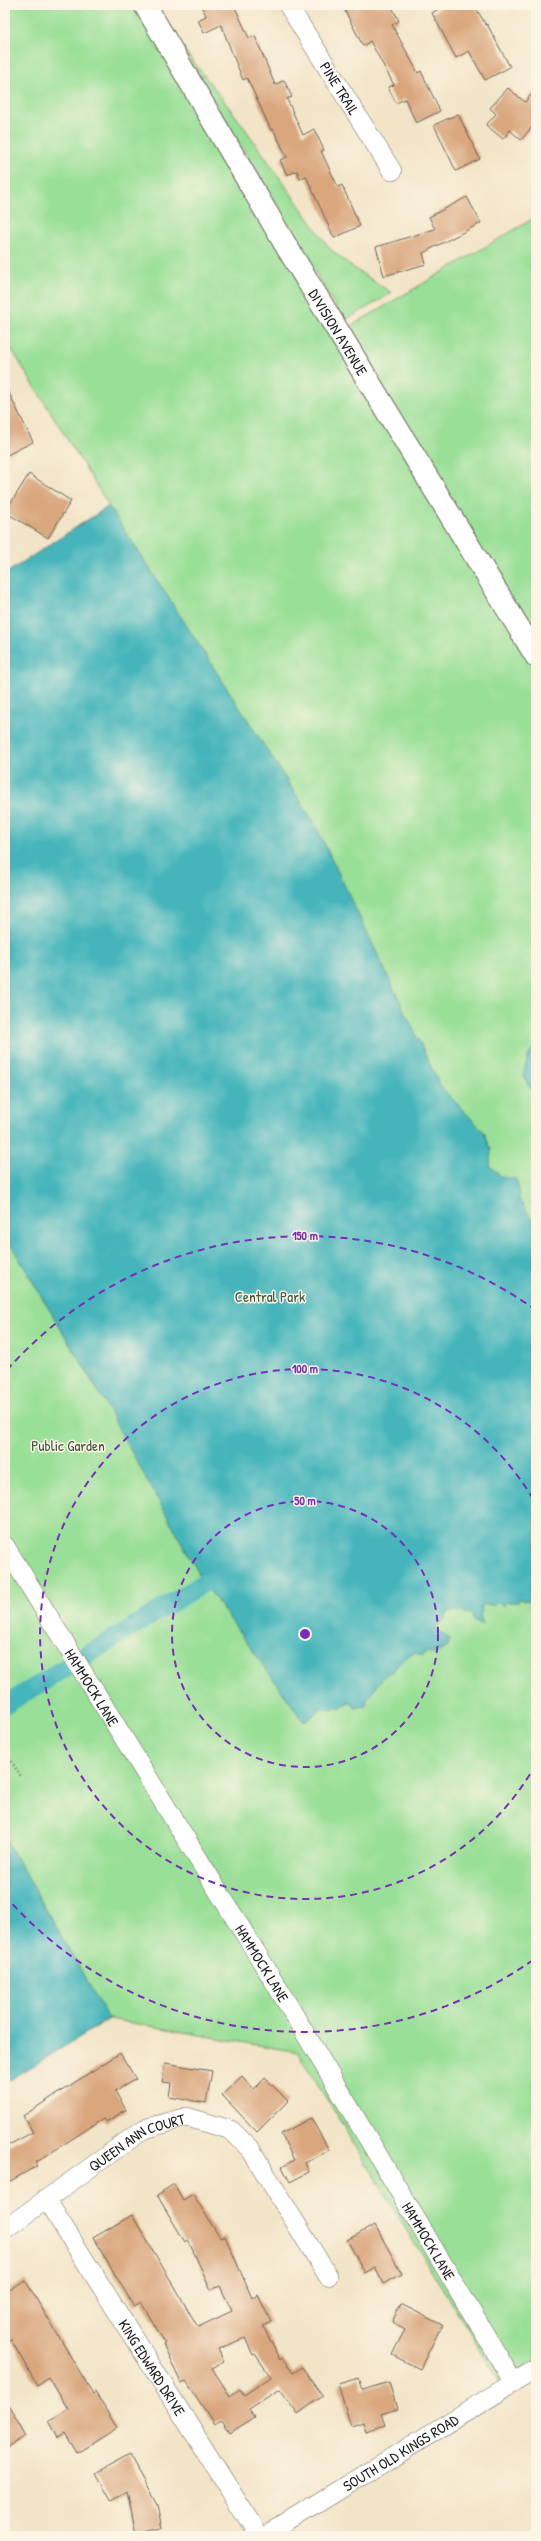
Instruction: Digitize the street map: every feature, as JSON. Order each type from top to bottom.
[{"type":"street","name":"DIVISION AVENUE","points":[[145,5],[288,249],[536,656]]},
{"type":"street","name":"PINE TRAIL","points":[[288,5],[392,171]]},
{"type":"street","name":"HAMMOCK LANE","points":[[5,1546],[32,1586],[76,1662],[275,1983],[514,2383]]},
{"type":"street","name":"QUEEN ANN COURT","points":[[5,2230],[144,2129],[187,2117],[231,2130],[251,2150],[328,2276]]},
{"type":"street","name":"KING EDWARD DRIVE","points":[[46,2199],[259,2536]]},
{"type":"street","name":"SOUTH OLD KINGS ROAD","points":[[264,2536],[536,2369]]},
{"type":"path","points":[[5,1751],[22,1778]]},
{"type":"green space","name":"Central Park","points":[[5,5],[146,5],[339,333],[536,217],[536,2369],[504,2389],[298,2052],[109,2019],[5,2083],[5,574],[109,506],[5,339]]},
{"type":"green space","points":[[182,47],[241,123],[330,249],[355,269],[392,293],[344,321]]},
{"type":"water","points":[[109,506],[315,824],[441,1087],[484,1132],[491,1150],[490,1166],[502,1177],[516,1179],[520,1193],[519,1200],[536,1225],[536,1592],[529,1601],[520,1599],[518,1602],[506,1602],[504,1606],[497,1603],[493,1606],[488,1604],[481,1606],[482,1612],[480,1615],[483,1625],[473,1620],[472,1614],[455,1611],[446,1613],[444,1620],[435,1628],[450,1639],[448,1647],[434,1654],[428,1652],[422,1656],[417,1653],[403,1659],[394,1671],[385,1675],[367,1699],[366,1706],[355,1708],[353,1703],[348,1702],[341,1708],[322,1709],[304,1722],[204,1583],[99,1393],[5,1235],[5,574]]},
{"type":"water","points":[[536,1046],[536,1092],[530,1088],[523,1075],[529,1054]]},
{"type":"water","points":[[5,1838],[109,2019],[5,2083]]},
{"type":"building","points":[[201,5],[234,5],[249,38],[255,36],[275,85],[284,80],[292,97],[287,99],[303,135],[314,129],[324,150],[321,151],[338,187],[342,185],[360,226],[334,238],[306,176],[300,179],[297,171],[287,175],[280,160],[287,157],[273,129],[271,130],[247,78],[243,80],[221,25],[204,33],[198,20],[206,16]]},
{"type":"building","points":[[342,5],[391,5],[399,21],[392,25],[418,73],[421,71],[440,111],[416,123],[405,99],[396,103],[388,87],[394,85],[370,41],[363,46]]},
{"type":"building","points":[[445,5],[474,5],[486,25],[487,24],[510,67],[485,80],[469,51],[456,58],[432,13]]},
{"type":"building","points":[[508,88],[525,102],[536,89],[536,122],[521,140],[510,130],[503,139],[486,125],[496,114],[490,108]]},
{"type":"building","points":[[458,114],[480,159],[456,171],[434,125]]},
{"type":"building","points":[[467,197],[481,223],[423,253],[426,264],[384,276],[376,247],[435,229],[429,217]]},
{"type":"building","points":[[5,385],[33,442],[5,456]]},
{"type":"building","points":[[29,474],[71,501],[48,538],[5,512]]},
{"type":"building","points":[[120,2053],[136,2079],[115,2091],[126,2110],[106,2122],[103,2119],[35,2163],[37,2166],[5,2184],[5,2147],[33,2132],[23,2116]]},
{"type":"building","points":[[165,2063],[212,2071],[206,2103],[169,2097],[171,2083],[162,2082]]},
{"type":"building","points":[[242,2076],[254,2089],[265,2078],[288,2101],[257,2132],[222,2095]]},
{"type":"building","points":[[311,2118],[329,2150],[305,2163],[309,2172],[290,2182],[282,2167],[294,2160],[281,2134]]},
{"type":"building","points":[[174,2184],[183,2200],[193,2194],[220,2238],[225,2236],[252,2298],[258,2295],[271,2322],[263,2326],[280,2360],[282,2358],[293,2373],[302,2367],[323,2396],[298,2414],[280,2389],[249,2409],[255,2417],[230,2433],[222,2420],[214,2424],[186,2381],[181,2383],[163,2344],[165,2343],[141,2302],[134,2306],[93,2238],[132,2215],[198,2327],[232,2311],[220,2286],[211,2290],[188,2240],[185,2242],[157,2195]],"holes":[[[245,2338],[253,2355],[255,2354],[271,2377],[244,2395],[240,2389],[230,2396],[212,2368],[224,2362],[218,2349]]]},
{"type":"building","points":[[375,2225],[402,2274],[383,2284],[375,2267],[365,2273],[347,2240]]},
{"type":"building","points":[[25,2280],[93,2394],[95,2392],[117,2428],[77,2453],[65,2433],[58,2437],[49,2421],[68,2409],[49,2377],[37,2385],[11,2340],[5,2343],[5,2293]]},
{"type":"building","points":[[401,2304],[442,2325],[420,2369],[392,2355],[405,2329],[392,2322]]},
{"type":"building","points":[[359,2378],[363,2390],[389,2382],[397,2409],[381,2414],[385,2425],[366,2431],[363,2422],[351,2426],[338,2384]]},
{"type":"building","points":[[5,2399],[26,2436],[5,2448]]},
{"type":"building","points":[[129,2455],[157,2505],[162,2528],[136,2534],[127,2492],[112,2501],[96,2473]]},
{"type":"waterway","points":[[5,1705],[204,1583]]},
{"type":"park label","name":"Public Garden","points":[[68,1445]]}]
